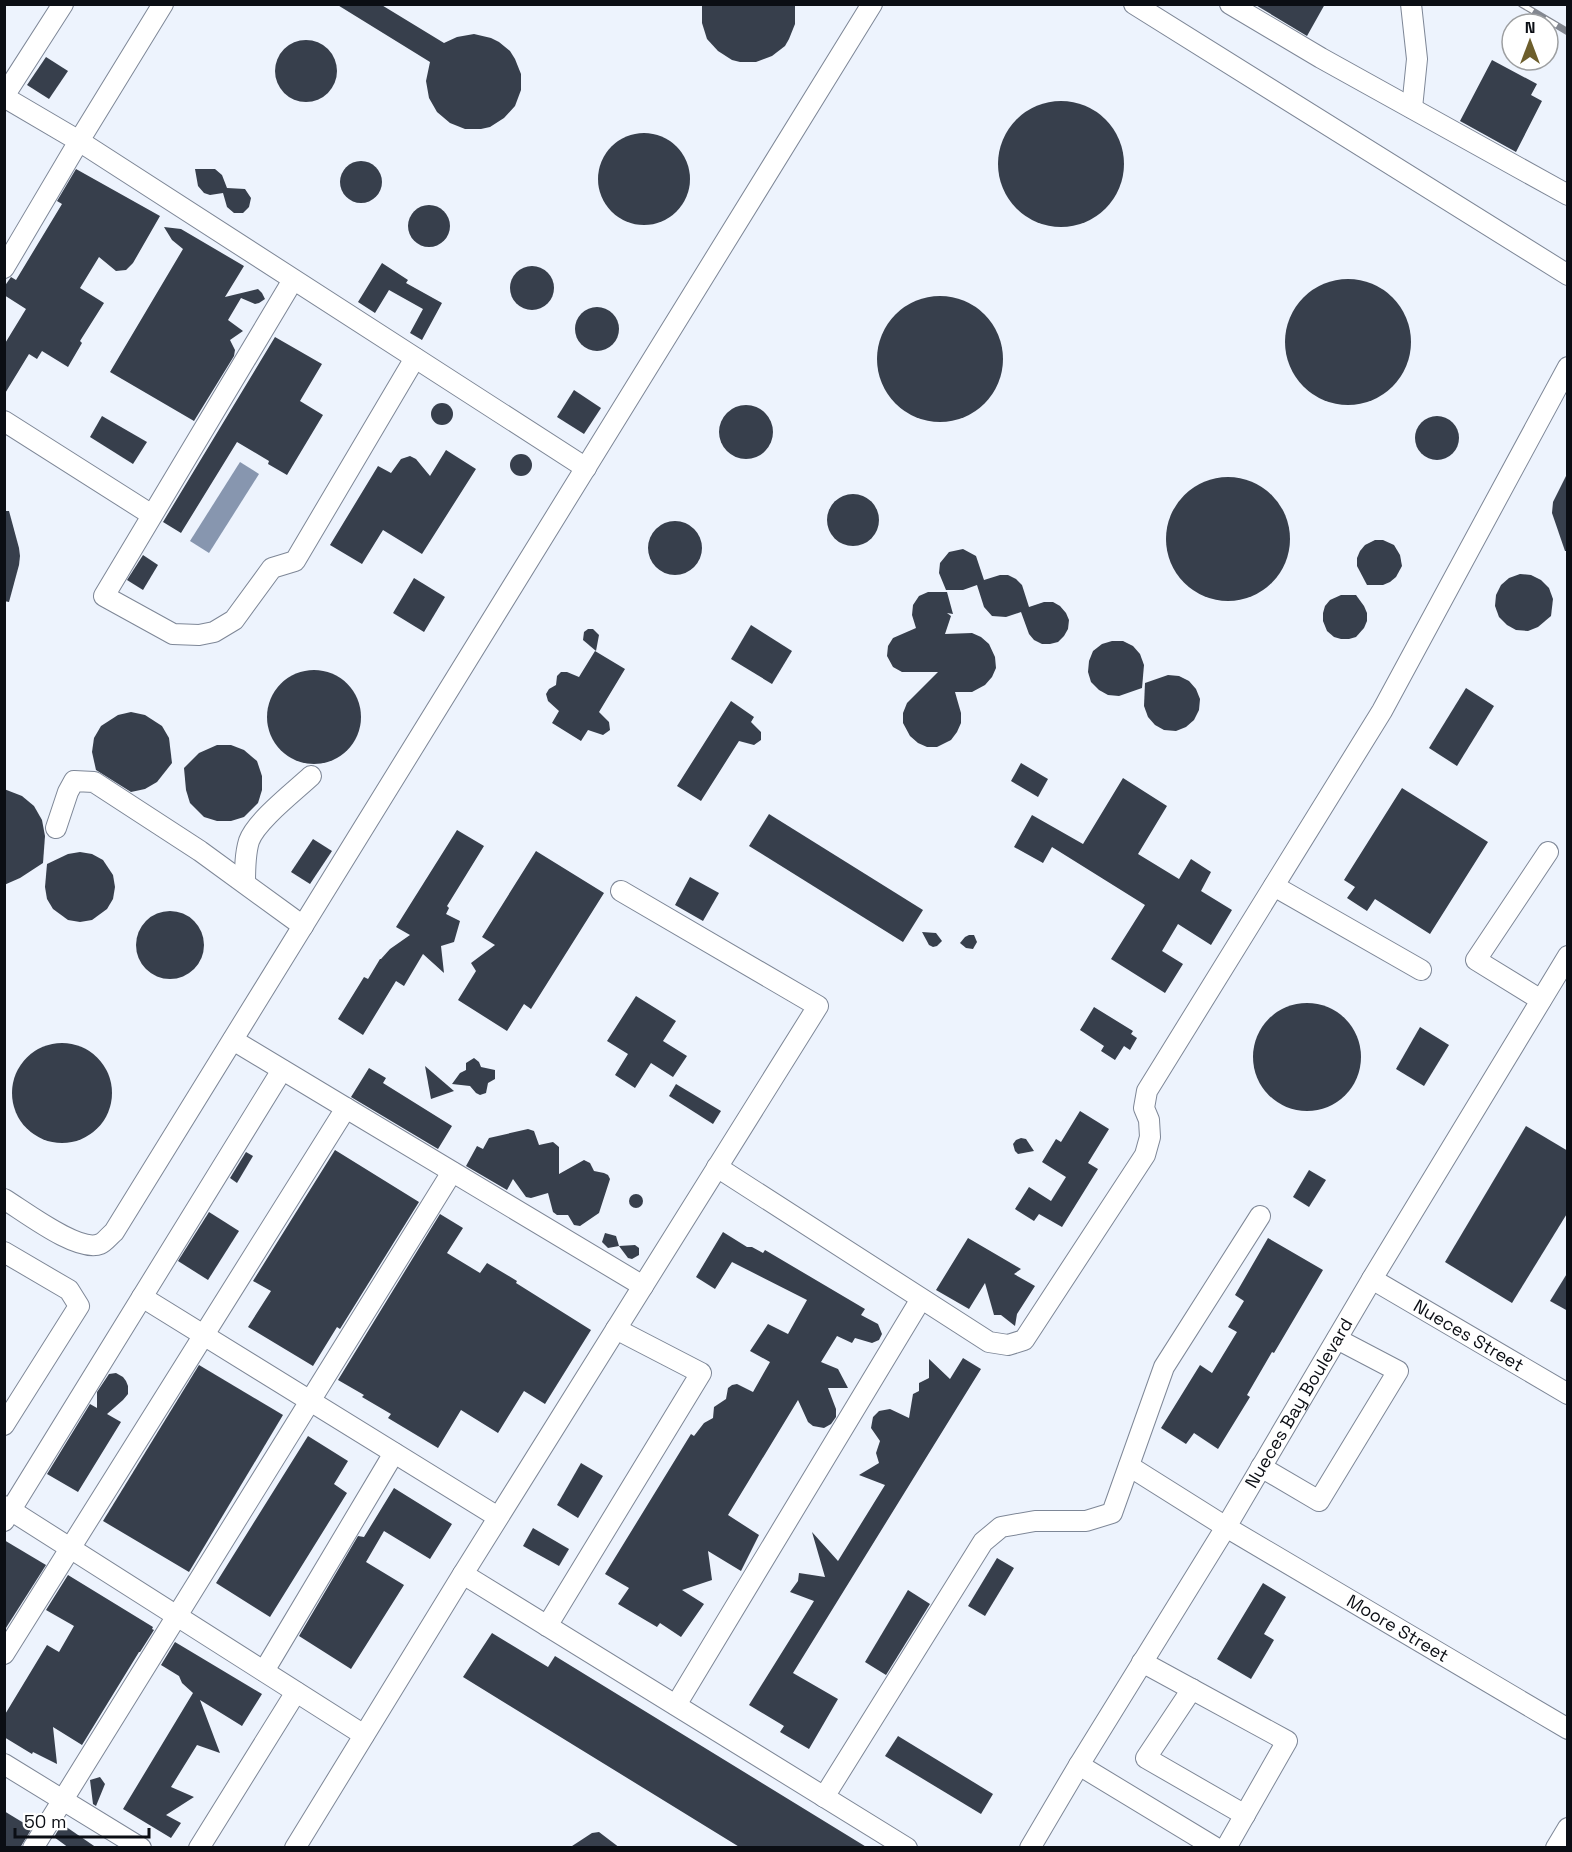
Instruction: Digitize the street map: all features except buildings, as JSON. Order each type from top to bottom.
[{"type":"street","points":[[63,4],[4,97],[79,141],[586,468]]},
{"type":"street","points":[[4,268],[163,4]]},
{"type":"street","points":[[4,1199],[71,1241],[89,1245],[101,1244],[114,1232],[872,4]]},
{"type":"street","points":[[1134,4],[1568,275]]},
{"type":"street","points":[[1230,4],[1321,58],[1568,195]]},
{"type":"street","points":[[1411,4],[1417,59],[1412,108]]},
{"type":"street","points":[[293,280],[104,596],[173,634],[200,635],[214,632],[234,620],[272,568],[295,561],[415,358]]},
{"type":"street","points":[[717,1167],[989,1342],[1008,1345],[1024,1340],[1145,1155],[1150,1137],[1149,1120],[1144,1108],[1147,1091],[1382,711],[1568,367]]},
{"type":"street","points":[[4,421],[152,515]]},
{"type":"street","points":[[245,883],[246,854],[250,838],[265,818],[311,776]]},
{"type":"street","points":[[56,828],[74,781],[94,782],[200,851],[303,926]]},
{"type":"street","points":[[1541,1000],[1476,960],[1548,852]]},
{"type":"street","points":[[1274,886],[1421,970]]},
{"type":"street","points":[[295,1848],[498,1517],[818,1006],[621,891]]},
{"type":"street","name":"Nueces Bay Boulevard","points":[[1030,1848],[1078,1765],[1226,1527],[1336,1339],[1568,956]]},
{"type":"street","points":[[233,1040],[643,1286]]},
{"type":"street","points":[[282,1070],[7,1512],[71,1548],[364,1735]]},
{"type":"street","points":[[4,1654],[346,1108]]},
{"type":"street","points":[[33,1848],[452,1172]]},
{"type":"street","points":[[824,1797],[982,1542],[1001,1527],[1035,1521],[1086,1521],[1112,1513],[1164,1367],[1260,1216]]},
{"type":"street","points":[[4,1252],[69,1290],[79,1306],[4,1425]]},
{"type":"street","name":"Nueces Street","points":[[1372,1279],[1568,1394]]},
{"type":"street","points":[[142,1297],[498,1517]]},
{"type":"street","points":[[676,1705],[921,1299]]},
{"type":"street","points":[[547,1626],[701,1373],[616,1329]]},
{"type":"street","points":[[1261,1467],[1318,1501],[1398,1371],[1336,1339]]},
{"type":"street","points":[[264,1671],[394,1453]]},
{"type":"street","name":"Moore Street","points":[[1129,1467],[1226,1527],[1568,1729]]},
{"type":"street","points":[[463,1574],[907,1848]]},
{"type":"street","points":[[1143,1662],[1287,1741],[1226,1848]]},
{"type":"street","points":[[1192,1689],[1146,1758],[1245,1815]]},
{"type":"street","points":[[200,1848],[296,1692]]},
{"type":"street","points":[[4,1764],[141,1848]]},
{"type":"street","points":[[1078,1765],[1216,1848]]},
{"type":"street","points":[[1556,1848],[1568,1828]]},
{"type":"water","points":[[240,462],[259,474],[209,553],[190,541]]},
{"type":"railway","points":[[1521,4],[1568,32]]}]
